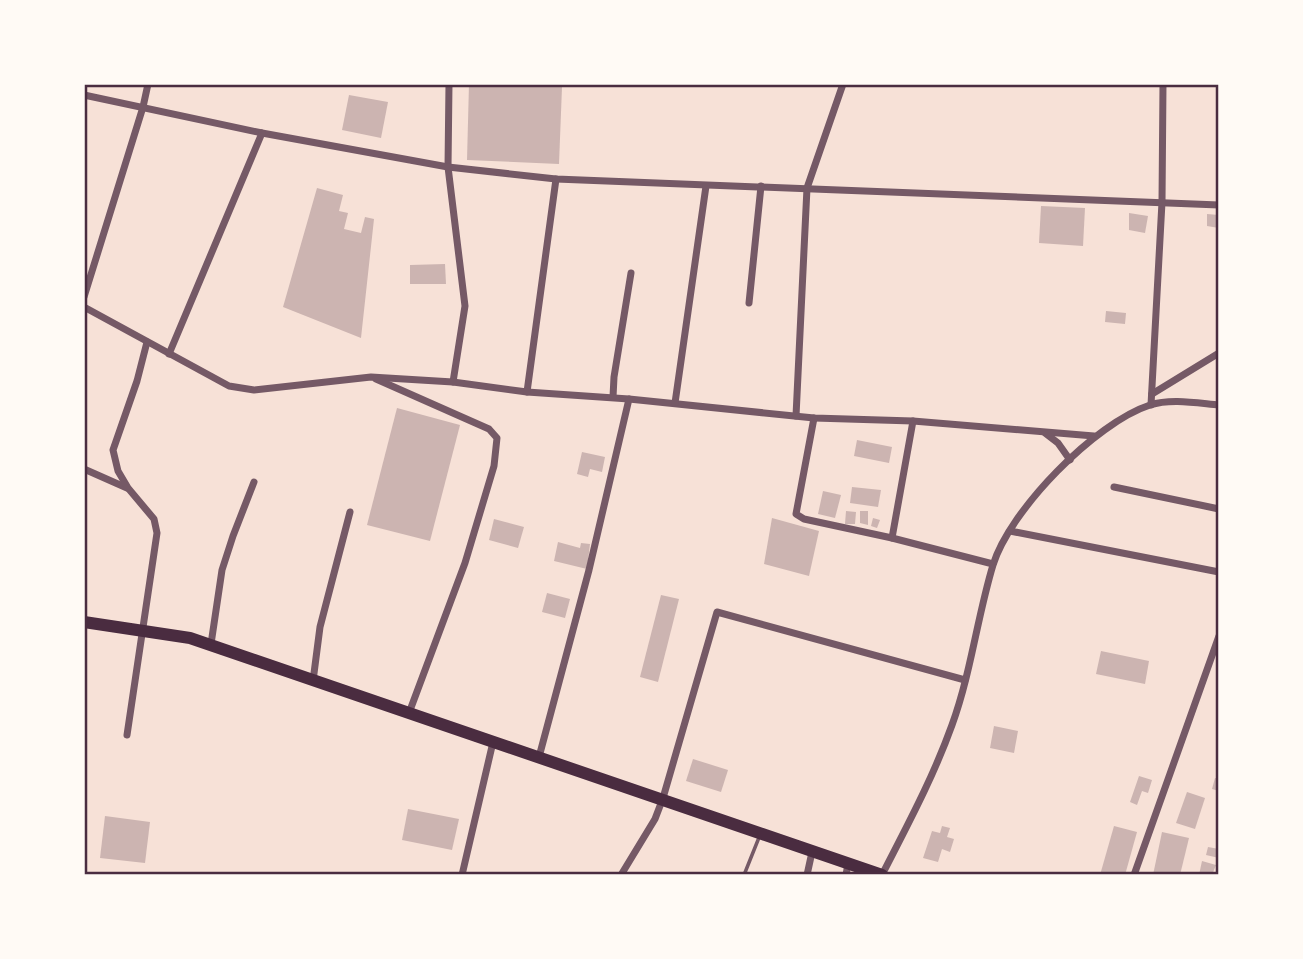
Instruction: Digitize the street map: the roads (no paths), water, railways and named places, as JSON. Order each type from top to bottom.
[{"type":"highway","points":[[84,622],[144,630],[211,644],[313,681],[663,798],[812,852],[847,870],[882,875]]},
{"type":"street","points":[[84,297],[144,107],[148,84]]},
{"type":"street","points":[[449,84],[448,167],[465,306],[453,382]]},
{"type":"street","points":[[796,416],[807,188],[843,84]]},
{"type":"street","points":[[1151,405],[1162,202],[1163,84]]},
{"type":"street","points":[[84,95],[262,133],[448,167],[556,179],[1219,205]]},
{"type":"street","points":[[169,354],[262,133]]},
{"type":"street","points":[[527,392],[556,179]]},
{"type":"street","points":[[675,403],[706,186]]},
{"type":"street","points":[[749,303],[761,186]]},
{"type":"street","points":[[613,397],[631,273]]},
{"type":"street","points":[[84,307],[229,386],[254,390],[371,377],[453,382],[527,392],[613,397],[814,418],[913,421],[1094,436]]},
{"type":"street","points":[[127,735],[157,533],[153,519],[118,471],[113,450],[137,381],[147,342]]},
{"type":"street","points":[[1152,394],[1219,353]]},
{"type":"street","points":[[371,377],[489,429],[497,438],[494,466],[465,563],[409,713]]},
{"type":"street","points":[[539,757],[589,570],[629,399]]},
{"type":"street","points":[[882,875],[925,792],[952,724],[993,564],[1010,531],[1044,485],[1094,436],[1122,418],[1151,405],[1175,402],[1219,405]]},
{"type":"street","points":[[814,418],[796,514],[804,519],[993,564]]},
{"type":"street","points":[[892,538],[913,421]]},
{"type":"street","points":[[1045,433],[1058,443],[1070,460]]},
{"type":"street","points":[[84,469],[128,488]]},
{"type":"street","points":[[211,644],[222,570],[254,482]]},
{"type":"street","points":[[1114,487],[1219,509]]},
{"type":"street","points":[[313,681],[320,627],[350,512]]},
{"type":"street","points":[[1010,531],[1219,572]]},
{"type":"street","points":[[621,875],[655,819],[663,798],[717,612],[965,680]]},
{"type":"street","points":[[1134,875],[1219,636]]},
{"type":"street","points":[[463,875],[493,742]]},
{"type":"street","points":[[807,875],[812,852]]},
{"type":"lane","points":[[744,875],[760,834]]}]
